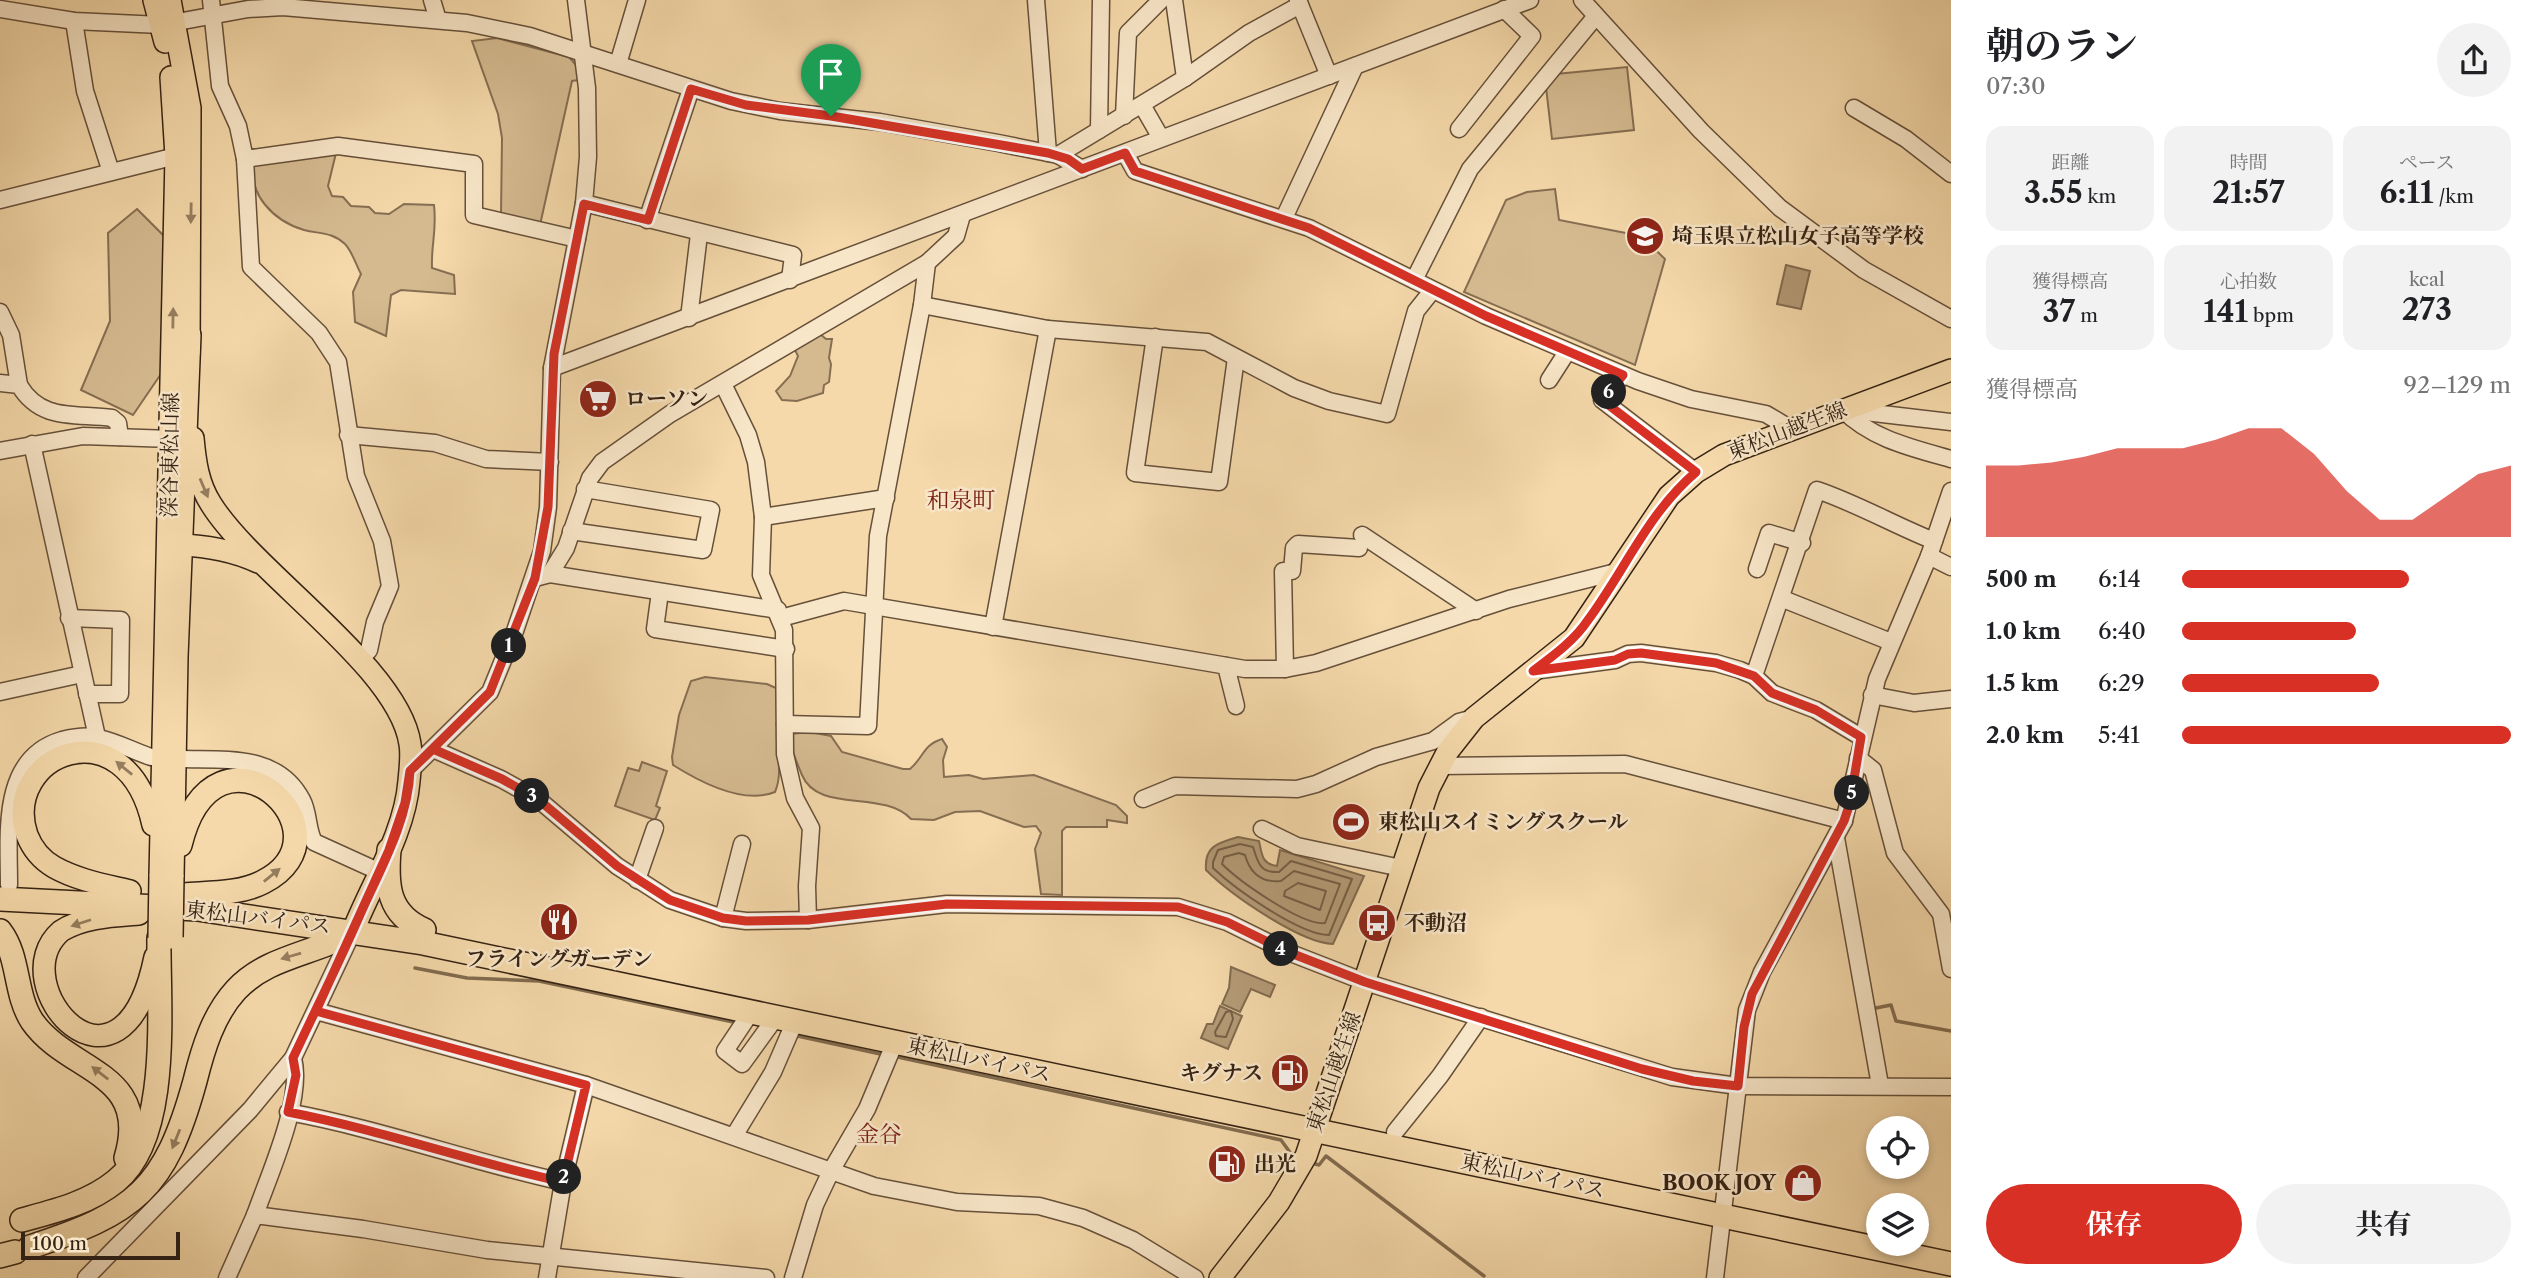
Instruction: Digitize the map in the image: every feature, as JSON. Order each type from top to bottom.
[{"type":"highway","points":[[178,889],[180,545],[189,335]]},
{"type":"highway","points":[[10,1223],[61,1209],[98,1194],[130,1166],[147,1131],[156,1074],[165,937],[178,889],[190,813],[211,789],[225,783],[255,783],[274,792],[288,808],[294,829],[292,851],[275,875],[248,888],[178,889]]},
{"type":"highway","points":[[389,850],[387,877],[392,901],[401,916],[424,930]]},
{"type":"highway","name":"東松山バイパス","points":[[3,890],[178,889]]},
{"type":"highway","name":"東松山バイパス","points":[[3,890],[178,889],[356,924],[895,1042],[1317,1123],[1395,1132],[1951,1264]]},
{"type":"highway","points":[[15,1252],[87,1227],[129,1204],[160,1172],[180,1130],[211,1031],[234,992],[269,964],[318,950],[356,924]]},
{"type":"highway","name":"東松山バイパス","points":[[356,924],[424,930],[1725,1209],[1866,1233]]},
{"type":"highway","points":[[0,931],[10,947],[21,996],[34,1023],[59,1046],[101,1073],[124,1098],[130,1130],[126,1158],[98,1194]]},
{"type":"highway","points":[[87,1227],[129,1191],[153,1151],[160,1128],[169,1057],[165,937]]},
{"type":"highway","points":[[1929,1246],[1951,1250]]},
{"type":"main road","name":"深谷東松山線","points":[[154,0],[168,25],[190,108],[189,335],[192,436],[201,484],[225,523],[383,686],[404,724],[410,744],[410,771],[405,803],[389,850],[356,924]]},
{"type":"main road","name":"深谷東松山線","points":[[170,0],[168,25],[176,156],[172,439],[178,889]]},
{"type":"main road","name":"東松山越生線","points":[[1220,1278],[1294,1179],[1317,1123],[1401,868],[1439,766],[1474,718],[1574,638],[1669,496],[1696,472],[1724,454],[1951,370]]},
{"type":"main road","name":"深谷東松山線","points":[[180,545],[238,552],[266,565]]},
{"type":"main road","points":[[130,891],[53,867],[30,843],[23,808],[26,792],[46,765],[61,756],[93,752],[108,757],[134,776],[149,806],[178,889],[114,915],[60,931],[48,941],[34,968],[36,997],[43,1010],[68,1031],[101,1034],[116,1030],[129,1020],[146,992],[165,937]]},
{"type":"street","points":[[432,0],[438,20]]},
{"type":"street","points":[[542,576],[550,463],[552,368],[584,204],[589,140],[576,0]]},
{"type":"street","points":[[618,64],[637,0]]},
{"type":"street","points":[[1036,0],[1053,154]]},
{"type":"street","points":[[1099,130],[1101,0]]},
{"type":"street","points":[[1124,116],[1128,33],[1161,0]]},
{"type":"street","points":[[1174,0],[1185,78]]},
{"type":"street","points":[[552,368],[1530,0]]},
{"type":"street","points":[[1582,0],[1701,131],[1780,208],[1864,270],[1951,319]]},
{"type":"street","points":[[1053,154],[1142,105],[1299,3],[1329,76]]},
{"type":"street","points":[[0,9],[74,21],[168,25],[212,8],[378,7],[438,20],[502,29],[691,89],[764,108],[880,122],[1053,154],[1082,169]]},
{"type":"street","points":[[212,8],[220,86],[238,126],[245,159],[251,267],[319,333],[332,351],[341,378],[356,476],[382,541],[390,586],[374,622],[369,650],[359,661]]},
{"type":"street","points":[[1459,129],[1532,36],[1504,9]]},
{"type":"street","points":[[1414,280],[1470,169],[1596,16]]},
{"type":"street","points":[[74,21],[85,91],[111,172]]},
{"type":"street","points":[[1284,218],[1355,66]]},
{"type":"street","points":[[648,220],[691,89]]},
{"type":"street","points":[[1142,105],[1161,138]]},
{"type":"street","points":[[1854,108],[1906,139],[1951,174]]},
{"type":"street","points":[[245,159],[338,146],[474,164],[474,215],[577,239]]},
{"type":"street","points":[[1125,153],[1135,171],[1284,218],[1567,352],[1691,399],[1766,414],[1791,429]]},
{"type":"street","points":[[0,200],[176,156]]},
{"type":"street","points":[[584,204],[793,255],[790,280]]},
{"type":"street","points":[[410,771],[490,692],[542,576],[566,548],[585,489],[602,462],[631,439],[927,262],[956,236],[962,215]]},
{"type":"street","points":[[689,318],[699,234]]},
{"type":"street","points":[[785,724],[868,726],[878,536],[922,305],[927,262]]},
{"type":"street","points":[[922,305],[1048,328],[1207,342],[1294,388],[1329,401],[1387,414],[1416,311],[1432,290]]},
{"type":"street","points":[[0,312],[11,335],[19,385],[27,399],[43,411],[112,418],[118,423],[120,437]]},
{"type":"street","points":[[993,626],[1048,328]]},
{"type":"street","points":[[1155,337],[1135,473],[1219,482],[1236,358]]},
{"type":"street","points":[[1549,380],[1567,352]]},
{"type":"street","points":[[1623,375],[1602,400],[1696,472]]},
{"type":"street","points":[[0,383],[19,385]]},
{"type":"street","points":[[723,384],[752,449],[763,517],[761,575],[780,614],[786,649],[785,754],[792,790],[811,828],[807,886],[808,920]]},
{"type":"street","points":[[1842,409],[1951,422]]},
{"type":"street","points":[[1842,409],[1853,420],[1891,441],[1951,459]]},
{"type":"street","points":[[348,435],[445,445],[486,459],[550,463]]},
{"type":"street","points":[[0,451],[83,436],[172,439]]},
{"type":"street","points":[[32,444],[97,737]]},
{"type":"street","points":[[571,531],[703,550],[710,510],[585,489]]},
{"type":"street","points":[[1754,676],[1783,599],[1817,491],[1848,501],[1931,549],[1951,567]]},
{"type":"street","points":[[1715,1278],[1744,1027],[1752,994],[1844,821],[1872,695],[1891,642],[1931,549],[1951,491]]},
{"type":"street","points":[[763,517],[886,498]]},
{"type":"street","points":[[1757,569],[1769,533],[1801,543]]},
{"type":"street","points":[[1285,669],[1283,571],[1292,571],[1294,548],[1298,544],[1361,541],[1476,611]]},
{"type":"street","points":[[542,576],[660,592],[780,614],[838,601],[1245,669],[1285,669],[1316,663],[1509,599],[1620,571]]},
{"type":"street","points":[[660,592],[655,629],[786,649]]},
{"type":"street","points":[[1783,599],[1891,642]]},
{"type":"street","points":[[69,618],[121,620],[120,694],[87,694]]},
{"type":"street","points":[[1533,671],[1615,660],[1628,654],[1641,653],[1716,663],[1754,676],[1772,693],[1816,710],[1861,737]]},
{"type":"street","points":[[1226,666],[1236,706]]},
{"type":"street","points":[[0,692],[82,674]]},
{"type":"street","points":[[1872,695],[1914,703],[1951,699]]},
{"type":"street","points":[[1143,799],[1175,786],[1297,789],[1316,784],[1376,757],[1433,741],[1459,722],[1474,718]]},
{"type":"street","points":[[3,890],[10,801],[20,772],[41,749],[54,742],[97,737],[150,757]]},
{"type":"street","points":[[433,749],[502,779],[539,800],[637,880],[670,900],[723,918],[746,921],[808,920],[947,904],[1160,905],[1227,922],[1288,952],[1365,982],[1642,1069],[1693,1081],[1738,1086],[1951,1087]]},
{"type":"street","points":[[1858,758],[1869,766],[1875,776],[1895,853],[1938,907],[1948,927],[1951,969]]},
{"type":"street","points":[[182,759],[254,762],[273,769],[293,786],[302,800],[313,842],[380,872]]},
{"type":"street","points":[[1439,766],[1625,764],[1844,821]]},
{"type":"street","points":[[637,880],[655,828]]},
{"type":"street","points":[[1262,829],[1297,846],[1401,868]]},
{"type":"street","points":[[1836,838],[1880,1085]]},
{"type":"street","points":[[723,918],[742,844]]},
{"type":"street","points":[[86,1278],[250,1110],[293,1058],[356,924]]},
{"type":"street","points":[[316,1011],[586,1085],[874,1186],[923,1196],[1056,1210],[1133,1240],[1195,1278]]},
{"type":"street","points":[[751,1012],[724,1051],[742,1064],[785,1019]]},
{"type":"street","points":[[1395,1132],[1440,1076],[1481,1017]]},
{"type":"street","points":[[734,1136],[773,1072],[785,1019]]},
{"type":"street","points":[[793,1278],[816,1205],[831,1171],[867,1109],[895,1042]]},
{"type":"street","points":[[227,1278],[278,1155],[296,1075],[293,1058]]},
{"type":"street","points":[[547,1278],[563,1182],[586,1085]]},
{"type":"street","points":[[288,1112],[339,1122],[487,1165],[563,1182]]},
{"type":"street","points":[[255,1215],[487,1250],[673,1271],[766,1278]]},
{"type":"shaded area","points":[[497,38],[569,57],[577,66],[579,80],[572,81],[540,225],[501,215],[502,138],[498,114],[472,41]]},
{"type":"shaded area","points":[[1627,67],[1634,130],[1552,139],[1546,87],[1556,74]]},
{"type":"shaded area","points":[[336,153],[328,186],[332,196],[343,197],[351,206],[369,207],[375,213],[389,214],[404,204],[434,205],[432,268],[454,275],[455,294],[401,290],[391,295],[386,336],[355,322],[353,292],[361,274],[345,244],[331,235],[304,230],[282,220],[265,204],[255,184],[255,161]]},
{"type":"shaded area","points":[[1555,189],[1559,220],[1641,236],[1665,259],[1635,365],[1464,292],[1506,200],[1527,192]]},
{"type":"shaded area","points":[[137,209],[164,236],[163,371],[133,415],[81,390],[110,321],[108,233]]},
{"type":"shaded area","points":[[820,334],[826,339],[832,339],[829,382],[824,385],[823,393],[797,401],[782,400],[776,391],[790,376],[798,356],[794,348]]},
{"type":"shaded area","points":[[705,677],[767,684],[778,689],[779,773],[775,792],[749,796],[736,794],[722,790],[673,765],[679,715],[691,681]]},
{"type":"shaded area","points":[[810,732],[831,736],[842,752],[903,769],[910,769],[927,748],[942,739],[947,747],[943,760],[944,777],[969,775],[983,779],[1034,775],[1116,805],[1127,816],[1127,823],[1107,820],[1107,827],[1066,827],[1062,831],[1062,895],[1041,894],[1035,849],[1041,833],[1036,826],[1024,827],[980,811],[955,812],[934,820],[911,819],[899,810],[884,805],[822,794],[810,787],[802,775],[791,745],[790,734]]},
{"type":"shaded area","points":[[642,762],[667,771],[656,806],[660,808],[655,820],[615,806],[628,768],[639,771]]},
{"type":"water","points":[[1786,265],[1810,271],[1801,309],[1777,304]]},
{"type":"water","points":[[1238,837],[1259,841],[1264,858],[1272,865],[1277,866],[1280,850],[1364,876],[1333,944],[1319,942],[1266,916],[1231,892],[1206,870],[1210,851],[1219,844]]},
{"type":"water","points":[[1231,967],[1275,985],[1270,997],[1251,989],[1240,1012],[1222,1004],[1229,988]]},
{"type":"water","points":[[1220,1006],[1242,1016],[1228,1049],[1201,1038],[1207,1024],[1213,1024]]},
{"type":"waterway","points":[[415,968],[467,978],[539,981],[738,1023]]},
{"type":"waterway","points":[[1871,1009],[1891,1005],[1896,1021],[1951,1031]]},
{"type":"waterway","points":[[793,1035],[885,1055]]},
{"type":"waterway","points":[[893,1056],[1281,1140],[1294,1158]]},
{"type":"waterway","points":[[1312,1163],[1319,1165],[1326,1156],[1484,1276]]},
{"type":"place","name":"埼玉県立松山女子高等学校","points":[[1645,236]]},
{"type":"place","name":"ローソン","points":[[598,399]]},
{"type":"place","name":"東松山スイミングスクール","points":[[1351,822]]},
{"type":"place","name":"フライングガーデン","points":[[559,922]]},
{"type":"place","name":"不動沼","points":[[1377,923]]},
{"type":"place","name":"キグナス","points":[[1290,1073]]},
{"type":"place","name":"出光","points":[[1227,1164]]},
{"type":"place","name":"BOOK JOY","points":[[1803,1183]]},
{"type":"district","name":"和泉町","points":[[961,500]]},
{"type":"district","name":"金谷","points":[[879,1134]]},
{"type":"route","points":[[831,116],[746,105],[691,89],[648,220],[584,204],[552,368],[548,507],[535,578],[490,692],[464,721],[443,738],[410,771],[405,803],[389,850],[358,918],[354,931],[316,1011],[586,1085],[563,1182],[487,1165],[360,1127],[288,1112],[296,1075],[293,1058],[354,931],[389,850],[405,803],[409,784],[410,771],[433,749],[525,791],[562,818],[617,866],[670,900],[723,918],[771,922],[808,920],[947,904],[1178,907],[1227,922],[1288,952],[1365,982],[1642,1069],[1693,1081],[1738,1086],[1744,1027],[1752,994],[1844,821],[1850,803],[1861,737],[1816,710],[1791,698],[1772,693],[1754,676],[1716,663],[1641,653],[1628,654],[1615,660],[1543,672],[1533,671],[1574,638],[1589,620],[1669,496],[1696,472],[1602,400],[1623,375],[1486,316],[1309,228],[1135,171],[1125,153],[1082,169],[1068,159],[1048,153],[935,131],[831,116]]}]
